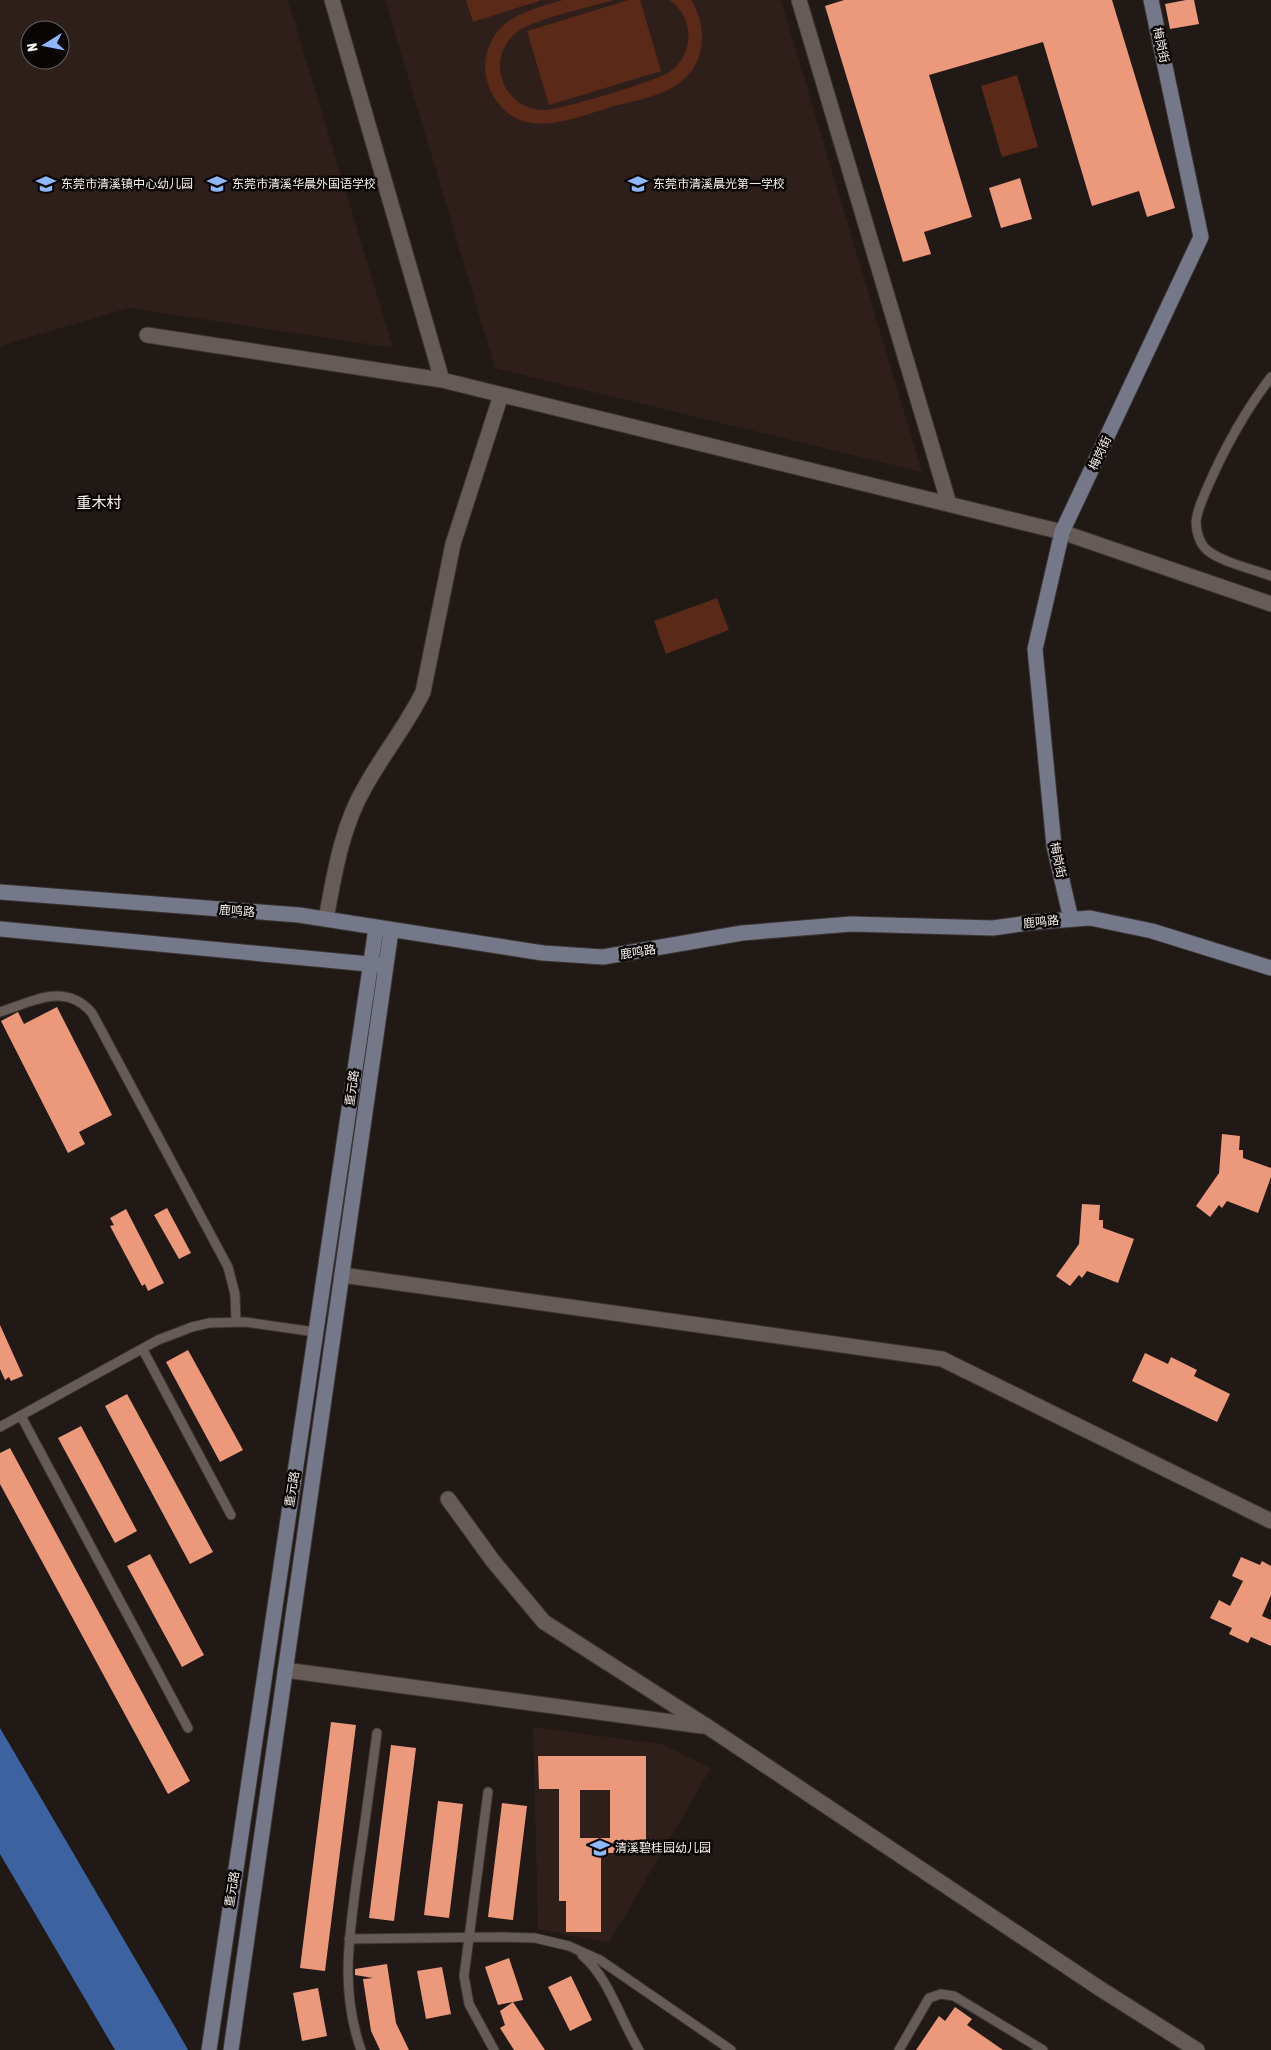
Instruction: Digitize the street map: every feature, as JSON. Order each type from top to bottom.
[{"type":"street","points":[[332,0],[442,380]]},
{"type":"street","points":[[798,0],[949,504]]},
{"type":"street","name":"梅岗街","points":[[1071,919],[1054,846],[1036,649],[1062,532],[1201,237],[1151,0]]},
{"type":"street","points":[[147,335],[442,380],[1062,532],[1271,604]]},
{"type":"street","points":[[326,919],[339,852],[364,789],[414,712],[423,692],[453,544],[501,395]]},
{"type":"street","name":"鹿鸣路","points":[[0,892],[326,919],[542,954],[603,957],[742,933],[851,924],[993,928],[1090,918],[1152,931],[1271,968]]},
{"type":"street","points":[[0,929],[386,966]]},
{"type":"street","name":"重元路","points":[[209,2050],[371,964],[384,929]]},
{"type":"street","name":"重元路","points":[[231,2050],[386,966],[384,929]]},
{"type":"street","points":[[342,1275],[942,1360],[1271,1521]]},
{"type":"street","points":[[448,1499],[493,1561],[544,1622],[708,1727],[1099,1988],[1197,2050]]},
{"type":"street","points":[[285,1670],[708,1727]]},
{"type":"lane","points":[[1271,377],[1251,405],[1221,456],[1198,510],[1196,524],[1199,538],[1207,550],[1220,557],[1271,576]]},
{"type":"lane","points":[[0,1012],[54,995],[69,996],[82,1002],[92,1013],[228,1267],[235,1294],[236,1322]]},
{"type":"lane","points":[[0,1427],[174,1332],[192,1327],[236,1322],[315,1332]]},
{"type":"lane","points":[[143,1350],[231,1515]]},
{"type":"lane","points":[[21,1416],[188,1728]]},
{"type":"lane","points":[[361,2050],[347,1992],[349,1939],[377,1733]]},
{"type":"lane","points":[[488,1792],[464,1962],[466,1990],[475,2017],[494,2050]]},
{"type":"lane","points":[[349,1939],[535,1938],[569,1946],[600,1960],[731,2050]]},
{"type":"lane","points":[[569,1946],[588,1960],[604,1980],[626,2029],[639,2050]]},
{"type":"lane","points":[[899,2050],[929,1998],[941,1994],[954,1996],[1043,2050]]},
{"type":"shaded area","name":"东莞市清溪华晨外国语学校","points":[[0,0],[288,0],[393,348],[128,308],[0,346]]},
{"type":"shaded area","name":"东莞市清溪晨光第一学校","points":[[385,0],[781,0],[922,472],[495,368]]},
{"type":"shaded area","points":[[466,0],[539,0],[539,1],[473,22]]},
{"type":"shaded area","points":[[563,0],[614,0],[539,21],[520,30],[512,37],[502,53],[501,74],[509,92],[524,105],[534,109],[554,109],[627,88],[668,73],[677,66],[683,57],[688,37],[684,16],[678,7],[669,0],[691,0],[697,11],[702,35],[701,47],[693,69],[675,86],[653,96],[566,121],[534,123],[519,120],[505,111],[489,88],[485,67],[490,43],[505,24],[515,17]]},
{"type":"shaded area","points":[[629,0],[640,0],[661,71],[549,105],[527,31]]},
{"type":"shaded area","points":[[1017,75],[1038,147],[1002,157],[981,86]]},
{"type":"shaded area","points":[[717,598],[729,630],[666,654],[654,621]]},
{"type":"shaded area","name":"清溪碧桂园幼儿园","points":[[533,1727],[661,1744],[711,1768],[609,1943],[538,1929]]},
{"type":"water","points":[[0,1728],[188,2050],[115,2050],[0,1854]]},
{"type":"building","points":[[844,0],[1112,0],[1175,208],[1147,217],[1139,191],[1092,206],[1043,42],[929,75],[972,217],[924,232],[931,254],[903,262],[825,6]]},
{"type":"building","points":[[1194,0],[1199,24],[1170,29],[1165,4]]},
{"type":"building","points":[[1020,178],[1032,219],[1001,228],[989,188]]},
{"type":"building","points":[[57,1007],[112,1115],[79,1132],[85,1144],[68,1153],[1,1021],[18,1012],[24,1024]]},
{"type":"building","points":[[1222,1134],[1240,1136],[1239,1150],[1243,1150],[1243,1158],[1271,1168],[1271,1177],[1258,1213],[1227,1201],[1222,1208],[1219,1205],[1210,1217],[1196,1206],[1219,1173]]},
{"type":"building","points":[[1082,1204],[1100,1205],[1099,1220],[1103,1220],[1103,1228],[1134,1239],[1118,1283],[1087,1271],[1082,1278],[1079,1275],[1070,1286],[1056,1276],[1079,1244]]},
{"type":"building","points":[[167,1208],[191,1253],[179,1259],[154,1215]]},
{"type":"building","points":[[126,1209],[164,1283],[148,1291],[145,1284],[142,1286],[110,1226],[114,1225],[110,1218]]},
{"type":"building","points":[[0,1325],[23,1376],[11,1381],[9,1377],[5,1380],[0,1369]]},
{"type":"building","points":[[188,1350],[243,1450],[220,1462],[166,1362]]},
{"type":"building","points":[[1145,1353],[1168,1364],[1171,1357],[1197,1370],[1194,1376],[1230,1394],[1217,1422],[1132,1381]]},
{"type":"building","points":[[127,1394],[213,1552],[190,1564],[105,1406]]},
{"type":"building","points":[[81,1426],[137,1531],[115,1543],[58,1438]]},
{"type":"building","points":[[10,1448],[190,1781],[168,1794],[0,1484],[0,1453]]},
{"type":"building","points":[[150,1554],[204,1655],[182,1667],[127,1566]]},
{"type":"building","points":[[1241,1557],[1260,1565],[1262,1561],[1271,1566],[1271,1595],[1262,1616],[1271,1620],[1271,1646],[1251,1637],[1248,1643],[1229,1634],[1232,1628],[1210,1618],[1219,1600],[1230,1606],[1243,1581],[1232,1576]]},
{"type":"building","points":[[331,1722],[356,1725],[325,1971],[300,1968]]},
{"type":"building","points":[[391,1745],[416,1748],[394,1921],[369,1918]]},
{"type":"building","points":[[538,1756],[646,1756],[646,1853],[601,1853],[601,1932],[566,1932],[566,1901],[559,1901],[559,1789],[539,1789]],"holes":[[[580,1790],[610,1790],[610,1838],[580,1838]]]},
{"type":"building","points":[[438,1801],[463,1804],[449,1918],[424,1915]]},
{"type":"building","points":[[502,1803],[527,1806],[513,1920],[488,1917]]},
{"type":"building","points":[[509,1958],[523,2000],[498,2005],[485,1967]]},
{"type":"building","points":[[387,1964],[396,2023],[409,2050],[380,2050],[371,2031],[363,1979],[373,1978],[355,1975],[355,1969]]},
{"type":"building","points":[[442,1967],[451,2014],[426,2019],[417,1971]]},
{"type":"building","points":[[571,1976],[592,2020],[570,2031],[548,1987]]},
{"type":"building","points":[[318,1988],[327,2036],[302,2041],[293,1993]]},
{"type":"building","points":[[513,2002],[545,2050],[514,2050],[500,2028],[505,2025],[500,2011]]},
{"type":"building","points":[[955,2007],[972,2019],[967,2025],[1003,2050],[916,2050],[939,2016],[945,2021]]},
{"type":"place","name":"东莞市清溪镇中心幼儿园","points":[[46,184]]},
{"type":"place","name":"东莞市清溪华晨外国语学校","points":[[217,184]]},
{"type":"place","name":"东莞市清溪晨光第一学校","points":[[638,184]]},
{"type":"place","name":"清溪碧桂园幼儿园","points":[[600,1848]]},
{"type":"district","name":"重木村","points":[[99,502]]}]
